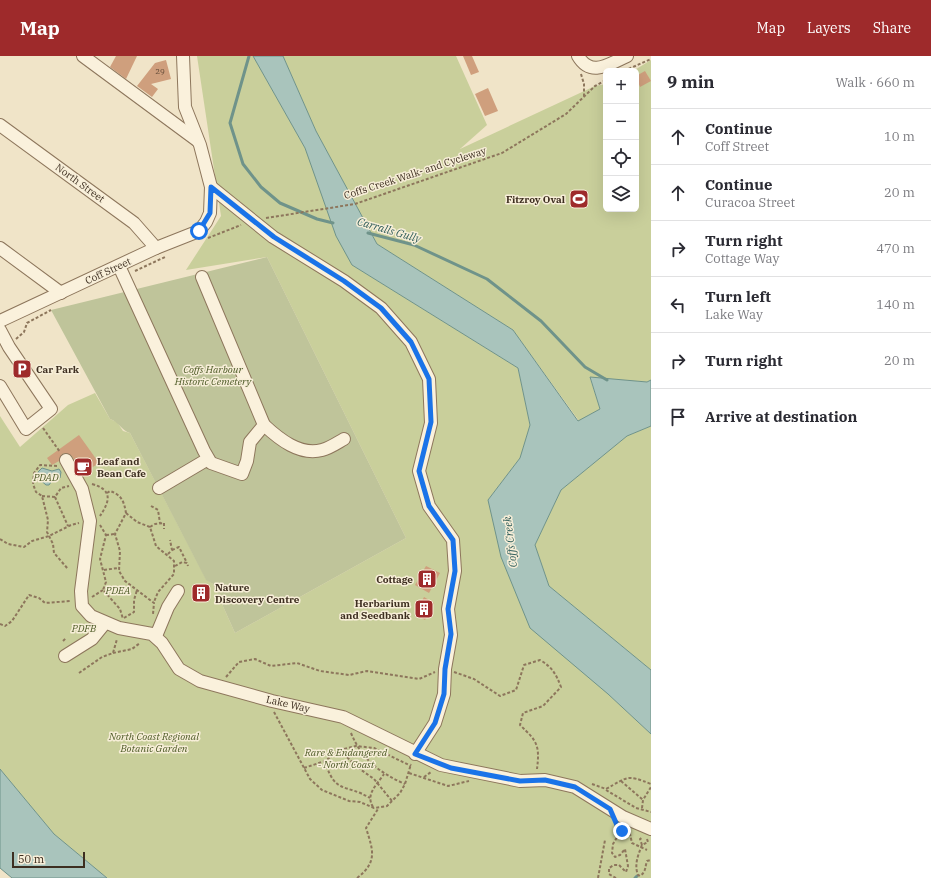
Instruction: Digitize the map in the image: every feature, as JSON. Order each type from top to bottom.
[{"type":"street","points":[[83,56],[198,141]]},
{"type":"street","points":[[183,56],[185,107],[198,141],[211,187],[251,220],[304,257],[344,281],[381,308],[411,342],[429,379],[431,422],[419,471],[429,506],[453,540],[455,571],[448,609],[451,634],[445,669],[444,694],[435,723],[415,754]]},
{"type":"street","points":[[579,57],[584,64],[596,69],[627,56]]},
{"type":"street","name":"North Street","points":[[0,125],[134,223],[156,248]]},
{"type":"street","name":"Coff Street","points":[[0,321],[61,293],[121,271],[156,248],[199,231],[210,213],[211,187]]},
{"type":"street","points":[[0,248],[61,293]]},
{"type":"street","points":[[121,271],[211,463],[242,474],[247,461],[250,442],[264,425]]},
{"type":"street","points":[[202,277],[264,425],[276,436],[290,445],[306,450],[321,451],[344,439]]},
{"type":"street","points":[[0,330],[5,348],[51,409],[26,429],[0,386]]},
{"type":"street","points":[[159,488],[208,459]]},
{"type":"street","points":[[66,460],[82,489],[90,524],[81,591],[83,608],[91,616],[105,623],[121,623],[151,634],[178,591]]},
{"type":"street","points":[[65,656],[92,639],[105,623]]},
{"type":"street","name":"Lake Way","points":[[151,634],[179,669],[200,681],[267,700],[343,717],[415,754],[451,768],[520,781],[536,780],[559,782],[575,787],[623,817],[651,829]]},
{"type":"path","points":[[631,68],[651,59]]},
{"type":"path","points":[[578,70],[581,73],[584,84],[584,96]]},
{"type":"path","name":"Coffs Creek Walk- and Cycleway","points":[[205,239],[251,220],[355,204],[502,153],[566,114],[595,86],[603,82]]},
{"type":"path","points":[[121,271],[171,254]]},
{"type":"path","points":[[5,348],[19,337],[27,323],[57,307]]},
{"type":"path","points":[[37,420],[66,460]]},
{"type":"path","points":[[48,465],[40,465],[36,468],[33,477],[35,489],[42,496],[49,536],[56,557],[68,569]]},
{"type":"path","points":[[89,483],[103,489],[107,493],[108,500],[96,522],[106,535]]},
{"type":"path","points":[[56,497],[61,488],[74,485]]},
{"type":"path","points":[[107,493],[110,491],[120,496],[124,502],[126,513],[115,534],[120,551],[119,568],[125,581],[154,602]]},
{"type":"path","points":[[42,496],[56,497]]},
{"type":"path","points":[[56,497],[68,526]]},
{"type":"path","points":[[151,506],[158,510],[160,523]]},
{"type":"path","points":[[126,513],[137,522],[150,526],[164,523],[164,529]]},
{"type":"path","points":[[0,540],[8,544],[24,547],[32,541],[49,536],[68,526],[77,523],[90,524]]},
{"type":"path","points":[[79,673],[90,667],[102,657],[135,648],[151,634],[154,602],[158,592],[174,574],[175,566],[173,558],[156,546],[150,526]]},
{"type":"path","points":[[106,535],[115,534]]},
{"type":"path","points":[[106,535],[100,559],[106,582],[103,590],[120,609],[121,623],[113,653]]},
{"type":"path","points":[[170,540],[172,550]]},
{"type":"path","points":[[168,554],[172,550],[179,547],[188,566]]},
{"type":"path","points":[[175,566],[182,562],[187,563]]},
{"type":"path","points":[[104,570],[119,568]]},
{"type":"path","points":[[121,623],[134,612],[134,600],[137,590]]},
{"type":"path","points":[[0,624],[5,626],[10,624],[29,595],[39,598],[45,603],[73,601]]},
{"type":"path","points":[[63,641],[66,638]]},
{"type":"path","points":[[218,685],[239,662],[255,659],[271,666],[297,663],[320,671],[349,675],[367,671],[419,678],[445,669],[474,679],[500,696],[516,690],[524,665],[540,660],[549,665],[556,674],[561,687],[543,706],[523,713],[520,725],[535,738],[539,755],[536,780]]},
{"type":"path","points":[[267,700],[310,780],[322,790],[349,801],[360,802],[378,809],[387,806],[405,784],[415,754]]},
{"type":"path","points":[[343,717],[356,746],[364,757],[384,774],[405,784]]},
{"type":"path","points":[[304,768],[325,761],[340,750],[356,746],[374,748],[411,766]]},
{"type":"path","points":[[340,750],[357,767],[378,784],[392,801]]},
{"type":"path","points":[[325,761],[329,775],[338,786],[360,792],[370,798]]},
{"type":"path","points":[[374,808],[370,798],[372,790],[384,774]]},
{"type":"path","points":[[606,789],[625,778],[632,778],[651,786],[643,800],[642,808]]},
{"type":"path","points":[[621,781],[643,800]]},
{"type":"path","points":[[588,784],[606,789],[636,808],[642,808],[651,812]]},
{"type":"path","points":[[357,878],[366,872],[370,863],[373,851],[366,828],[378,809]]},
{"type":"path","points":[[616,878],[608,872],[612,866],[619,865],[624,871],[628,869],[625,849],[615,857],[612,853],[613,844],[620,832],[618,826]]},
{"type":"path","points":[[620,832],[626,831],[630,834],[632,843],[647,850]]},
{"type":"path","points":[[642,847],[648,842],[646,836],[640,839],[642,847],[636,867],[638,876],[643,875],[647,861],[651,860]]},
{"type":"path","points":[[598,878],[604,840]]},
{"type":"green space","name":"North Coast Regional Botanic Garden","points":[[197,56],[253,56],[305,148],[352,265],[518,368],[530,425],[520,458],[488,500],[608,694],[651,734],[651,878],[107,878],[54,834],[0,769],[0,416],[20,447],[68,405],[95,393],[110,419],[117,422],[123,431],[130,433],[206,579],[213,584],[235,633],[406,538],[267,257],[186,270],[221,216]]},
{"type":"green space","points":[[283,56],[456,56],[487,125],[460,149],[595,86],[603,85],[603,212],[639,212],[638,68],[651,60],[651,380],[647,382],[590,378],[600,409],[579,421],[513,330],[377,244],[316,131]]},
{"type":"green space","name":"Coffs Harbour Historic Cemetery","points":[[267,257],[406,538],[235,633],[213,584],[206,580],[130,433],[110,419],[51,310]]},
{"type":"green space","points":[[651,426],[651,670],[549,586],[535,545],[561,490],[627,436]]},
{"type":"water","name":"Coffs Creek","points":[[253,56],[283,56],[316,131],[377,244],[513,330],[578,421],[600,409],[590,377],[647,382],[651,380],[651,426],[627,436],[561,490],[535,545],[549,586],[651,670],[651,734],[608,694],[530,628],[501,557],[488,500],[520,458],[530,425],[518,368],[352,265],[336,236],[305,148]]},
{"type":"water","points":[[42,468],[52,471],[59,469],[61,472],[60,478],[53,479],[49,485],[46,485],[38,478],[38,472]]},
{"type":"water","points":[[0,769],[54,834],[107,878],[12,878],[0,868]]},
{"type":"building","points":[[116,56],[137,56],[126,79],[110,67]]},
{"type":"building","points":[[463,56],[472,56],[479,72],[471,75]]},
{"type":"building","points":[[166,60],[171,79],[151,84],[158,89],[152,97],[137,86],[155,63]]},
{"type":"building","points":[[645,71],[651,81],[640,87],[639,74]]},
{"type":"building","points":[[488,88],[498,111],[485,116],[475,94]]},
{"type":"building","points":[[79,435],[99,463],[82,474],[72,456],[66,453],[62,454],[59,461],[52,465],[47,458]]},
{"type":"building","name":"Cottage","points":[[426,566],[440,573],[429,593],[415,585]]},
{"type":"building","name":"Nature Discovery Centre","points":[[199,585],[207,589],[203,601],[194,598]]},
{"type":"building","name":"Herbarium and Seedbank","points":[[424,597],[434,603],[425,620],[415,614]]},
{"type":"waterway","name":"Carralls Gully","points":[[249,56],[230,123],[243,164],[261,187],[280,203],[317,219],[333,223]]},
{"type":"waterway","name":"Carralls Gully","points":[[368,233],[414,245],[487,279],[541,321],[585,367],[607,380]]},
{"type":"place","name":"Fitzroy Oval","points":[[579,199]]},
{"type":"place","name":"Car Park","points":[[22,369]]},
{"type":"place","name":"Leaf and Bean Cafe","points":[[83,467]]},
{"type":"place","name":"Cottage","points":[[427,579]]},
{"type":"place","name":"Nature Discovery Centre","points":[[201,593]]},
{"type":"place","name":"Herbarium and Seedbank","points":[[424,609]]},
{"type":"route","points":[[199,231],[206,222],[210,213],[211,187],[274,237],[344,281],[381,308],[394,325],[411,342],[429,379],[431,422],[419,471],[429,506],[453,540],[455,571],[448,609],[451,634],[445,669],[444,694],[435,723],[415,754],[451,768],[520,781],[545,780],[559,782],[575,787],[610,809],[620,832],[622,831]]},
{"type":"park label","name":"PDAD","points":[[46,477]]},
{"type":"park label","name":"PDEA","points":[[118,590]]},
{"type":"park label","name":"PDFB","points":[[84,628]]},
{"type":"park label","name":"Rare & Endangered - North Coast","points":[[346,758]]}]
